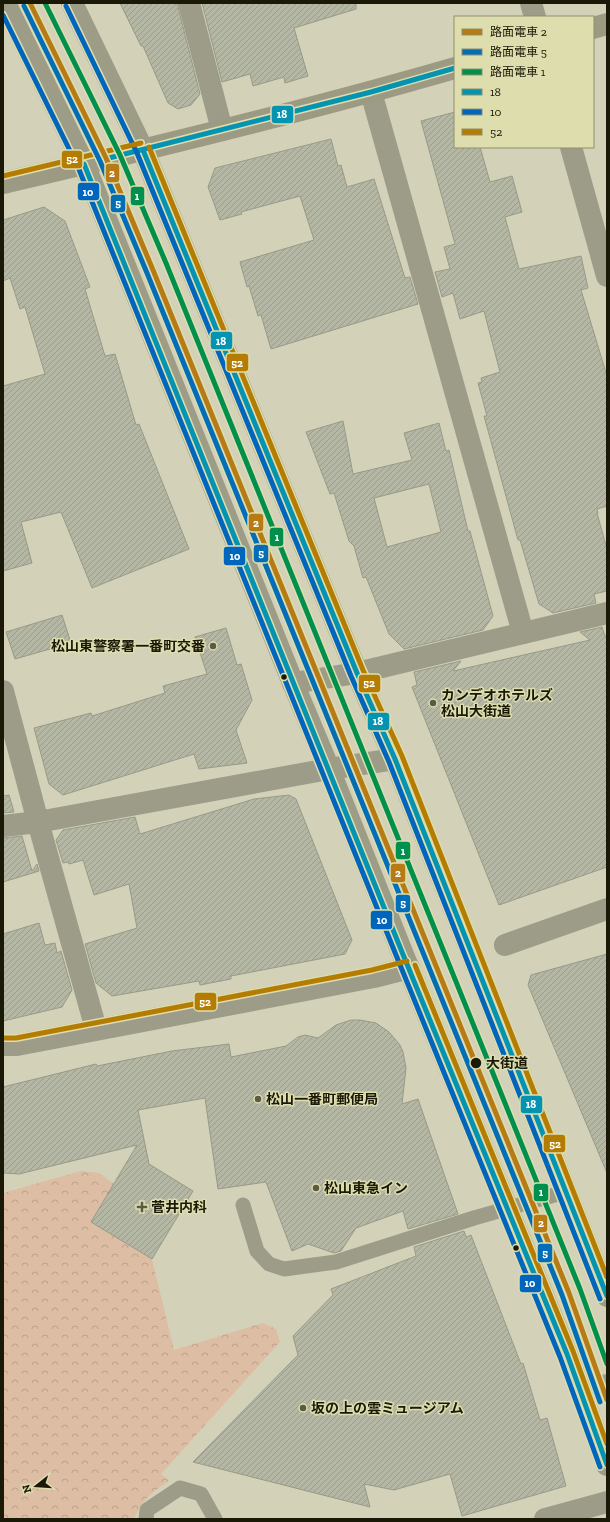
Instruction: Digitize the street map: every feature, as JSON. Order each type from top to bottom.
[{"type":"highway","points":[[5,3],[84,164],[293,683],[567,1354],[607,1465]]},
{"type":"highway","points":[[72,3],[143,150],[357,673],[395,759],[607,1296]]},
{"type":"street","points":[[189,3],[222,130]]},
{"type":"street","points":[[531,3],[535,16]]},
{"type":"street","points":[[594,28],[607,24]]},
{"type":"street","points":[[3,183],[222,130],[371,92],[454,68]]},
{"type":"street","points":[[371,92],[523,633]]},
{"type":"street","points":[[571,148],[607,276]]},
{"type":"street","points":[[293,683],[357,673],[607,613]]},
{"type":"street","points":[[3,691],[96,1029]]},
{"type":"street","points":[[3,826],[38,822],[329,769],[395,759]]},
{"type":"street","points":[[505,945],[607,909]]},
{"type":"street","points":[[3,1045],[17,1045],[409,968]]},
{"type":"street","points":[[581,1393],[607,1385]]},
{"type":"street","points":[[545,1519],[607,1502]]},
{"type":"lane","points":[[243,1205],[257,1252],[268,1264],[284,1269],[336,1262],[507,1208],[565,1192]]},
{"type":"lane","points":[[146,1519],[147,1510],[180,1488],[200,1494],[215,1519]]},
{"type":"green space","points":[[81,1171],[99,1173],[114,1184],[91,1222],[152,1259],[174,1350],[263,1323],[276,1329],[280,1342],[161,1474],[169,1481],[148,1497],[134,1519],[3,1519],[3,1193]]},
{"type":"building","points":[[120,3],[177,3],[200,94],[191,105],[178,109],[168,103],[143,46],[141,46]]},
{"type":"building","points":[[202,3],[356,3],[356,9],[294,28],[308,76],[285,83],[284,77],[253,86],[250,74],[222,82]]},
{"type":"building","points":[[454,112],[454,148],[480,148],[490,182],[512,176],[522,212],[505,217],[519,269],[581,256],[588,288],[581,290],[607,376],[607,506],[597,509],[597,513],[607,549],[607,591],[594,594],[596,603],[553,613],[539,604],[520,540],[518,540],[484,416],[487,416],[478,383],[482,382],[481,378],[500,372],[484,311],[460,319],[453,293],[442,297],[435,272],[450,269],[444,247],[455,244],[421,121]]},
{"type":"building","points":[[331,139],[338,166],[341,165],[347,187],[374,179],[405,278],[410,277],[418,304],[271,349],[261,315],[258,316],[249,286],[247,287],[240,262],[314,240],[300,196],[241,212],[242,214],[220,220],[208,187],[215,168]]},
{"type":"building","points":[[44,207],[65,221],[90,287],[85,289],[105,356],[115,354],[136,425],[139,424],[189,549],[92,588],[61,512],[21,522],[32,563],[3,571],[3,386],[45,374],[25,307],[20,309],[10,278],[3,281],[3,220]]},
{"type":"building","points":[[343,421],[353,474],[412,460],[404,433],[439,423],[446,451],[449,450],[468,531],[470,531],[493,616],[483,630],[404,649],[389,634],[366,577],[363,578],[354,546],[349,541],[334,493],[330,494],[306,432]],"holes":[[[429,484],[441,532],[387,547],[374,498]]]},
{"type":"building","points":[[62,615],[71,643],[15,659],[6,632]]},
{"type":"building","points":[[602,627],[605,636],[607,636],[607,867],[499,905],[412,687],[417,685],[414,672],[461,661],[453,671],[590,640],[580,632]]},
{"type":"building","points":[[226,628],[237,665],[241,664],[252,700],[236,730],[247,763],[199,769],[194,754],[63,795],[49,784],[34,728],[91,713],[92,716],[165,693],[163,686],[207,674],[195,637]]},
{"type":"building","points":[[9,795],[14,812],[3,813],[3,796]]},
{"type":"building","points":[[289,795],[296,799],[352,940],[345,954],[231,976],[231,979],[200,985],[199,981],[112,996],[96,983],[85,944],[137,928],[129,884],[94,895],[83,860],[69,864],[68,862],[63,863],[56,840],[63,830],[135,817],[140,834],[254,799]]},
{"type":"building","points":[[22,836],[32,871],[37,864],[39,871],[3,882],[3,838]]},
{"type":"building","points":[[39,923],[45,945],[55,943],[57,953],[61,951],[72,990],[62,1007],[3,1021],[3,934]]},
{"type":"building","points":[[607,954],[607,1173],[528,985],[531,975]]},
{"type":"building","points":[[351,1020],[376,1023],[389,1032],[400,1045],[406,1068],[402,1104],[418,1099],[458,1214],[408,1229],[403,1211],[356,1228],[341,1251],[334,1253],[308,1244],[292,1251],[266,1182],[218,1189],[205,1098],[138,1110],[149,1164],[193,1191],[152,1259],[91,1222],[137,1145],[19,1174],[3,1173],[3,1087],[96,1064],[97,1066],[172,1051],[229,1044],[231,1057],[286,1046],[298,1037],[305,1035],[318,1038],[336,1025]]},
{"type":"building","points":[[464,1231],[466,1237],[471,1235],[521,1364],[523,1363],[540,1420],[547,1418],[566,1486],[462,1516],[450,1474],[394,1490],[364,1484],[370,1507],[193,1462],[298,1355],[293,1336],[333,1295],[331,1289],[416,1256],[414,1247]]},
{"type":"tram line","name":"2","points":[[30,3],[106,158],[153,270],[569,1293],[607,1400]]},
{"type":"tram line","name":"1","points":[[45,3],[120,155],[166,263],[580,1289],[607,1364]]},
{"type":"tram line","name":"5","points":[[24,6],[100,161],[147,273],[562,1295],[600,1402]]},
{"type":"transit line","name":"10","points":[[66,6],[137,153],[351,676],[389,762],[600,1299]]},
{"type":"transit line","name":"10","points":[[3,15],[78,167],[560,1357],[600,1467]]},
{"type":"transit line","name":"18","points":[[109,158],[371,92],[454,68]]},
{"type":"transit line","name":"52","points":[[3,176],[141,143]]},
{"type":"transit line","name":"52","points":[[149,147],[363,670],[402,756],[607,1277]]},
{"type":"transit line","name":"18","points":[[143,150],[357,673],[395,759],[607,1296]]},
{"type":"transit line","name":"18","points":[[84,164],[402,952],[567,1354],[607,1465]]},
{"type":"transit line","name":"52","points":[[3,1038],[16,1038],[372,970],[407,961]]},
{"type":"transit line","name":"52","points":[[415,965],[573,1351],[607,1444]]},
{"type":"place","name":"松山東警察署一番町交番","points":[[213,646]]},
{"type":"place","name":"カンデオホテルズ 松山大街道","points":[[433,703]]},
{"type":"place","name":"大街道","points":[[476,1063]]},
{"type":"place","name":"松山一番町郵便局","points":[[258,1099]]},
{"type":"place","name":"松山東急イン","points":[[316,1188]]},
{"type":"place","name":"菅井内科","points":[[142,1207]]},
{"type":"place","name":"坂の上の雲ミュージアム","points":[[303,1408]]}]
